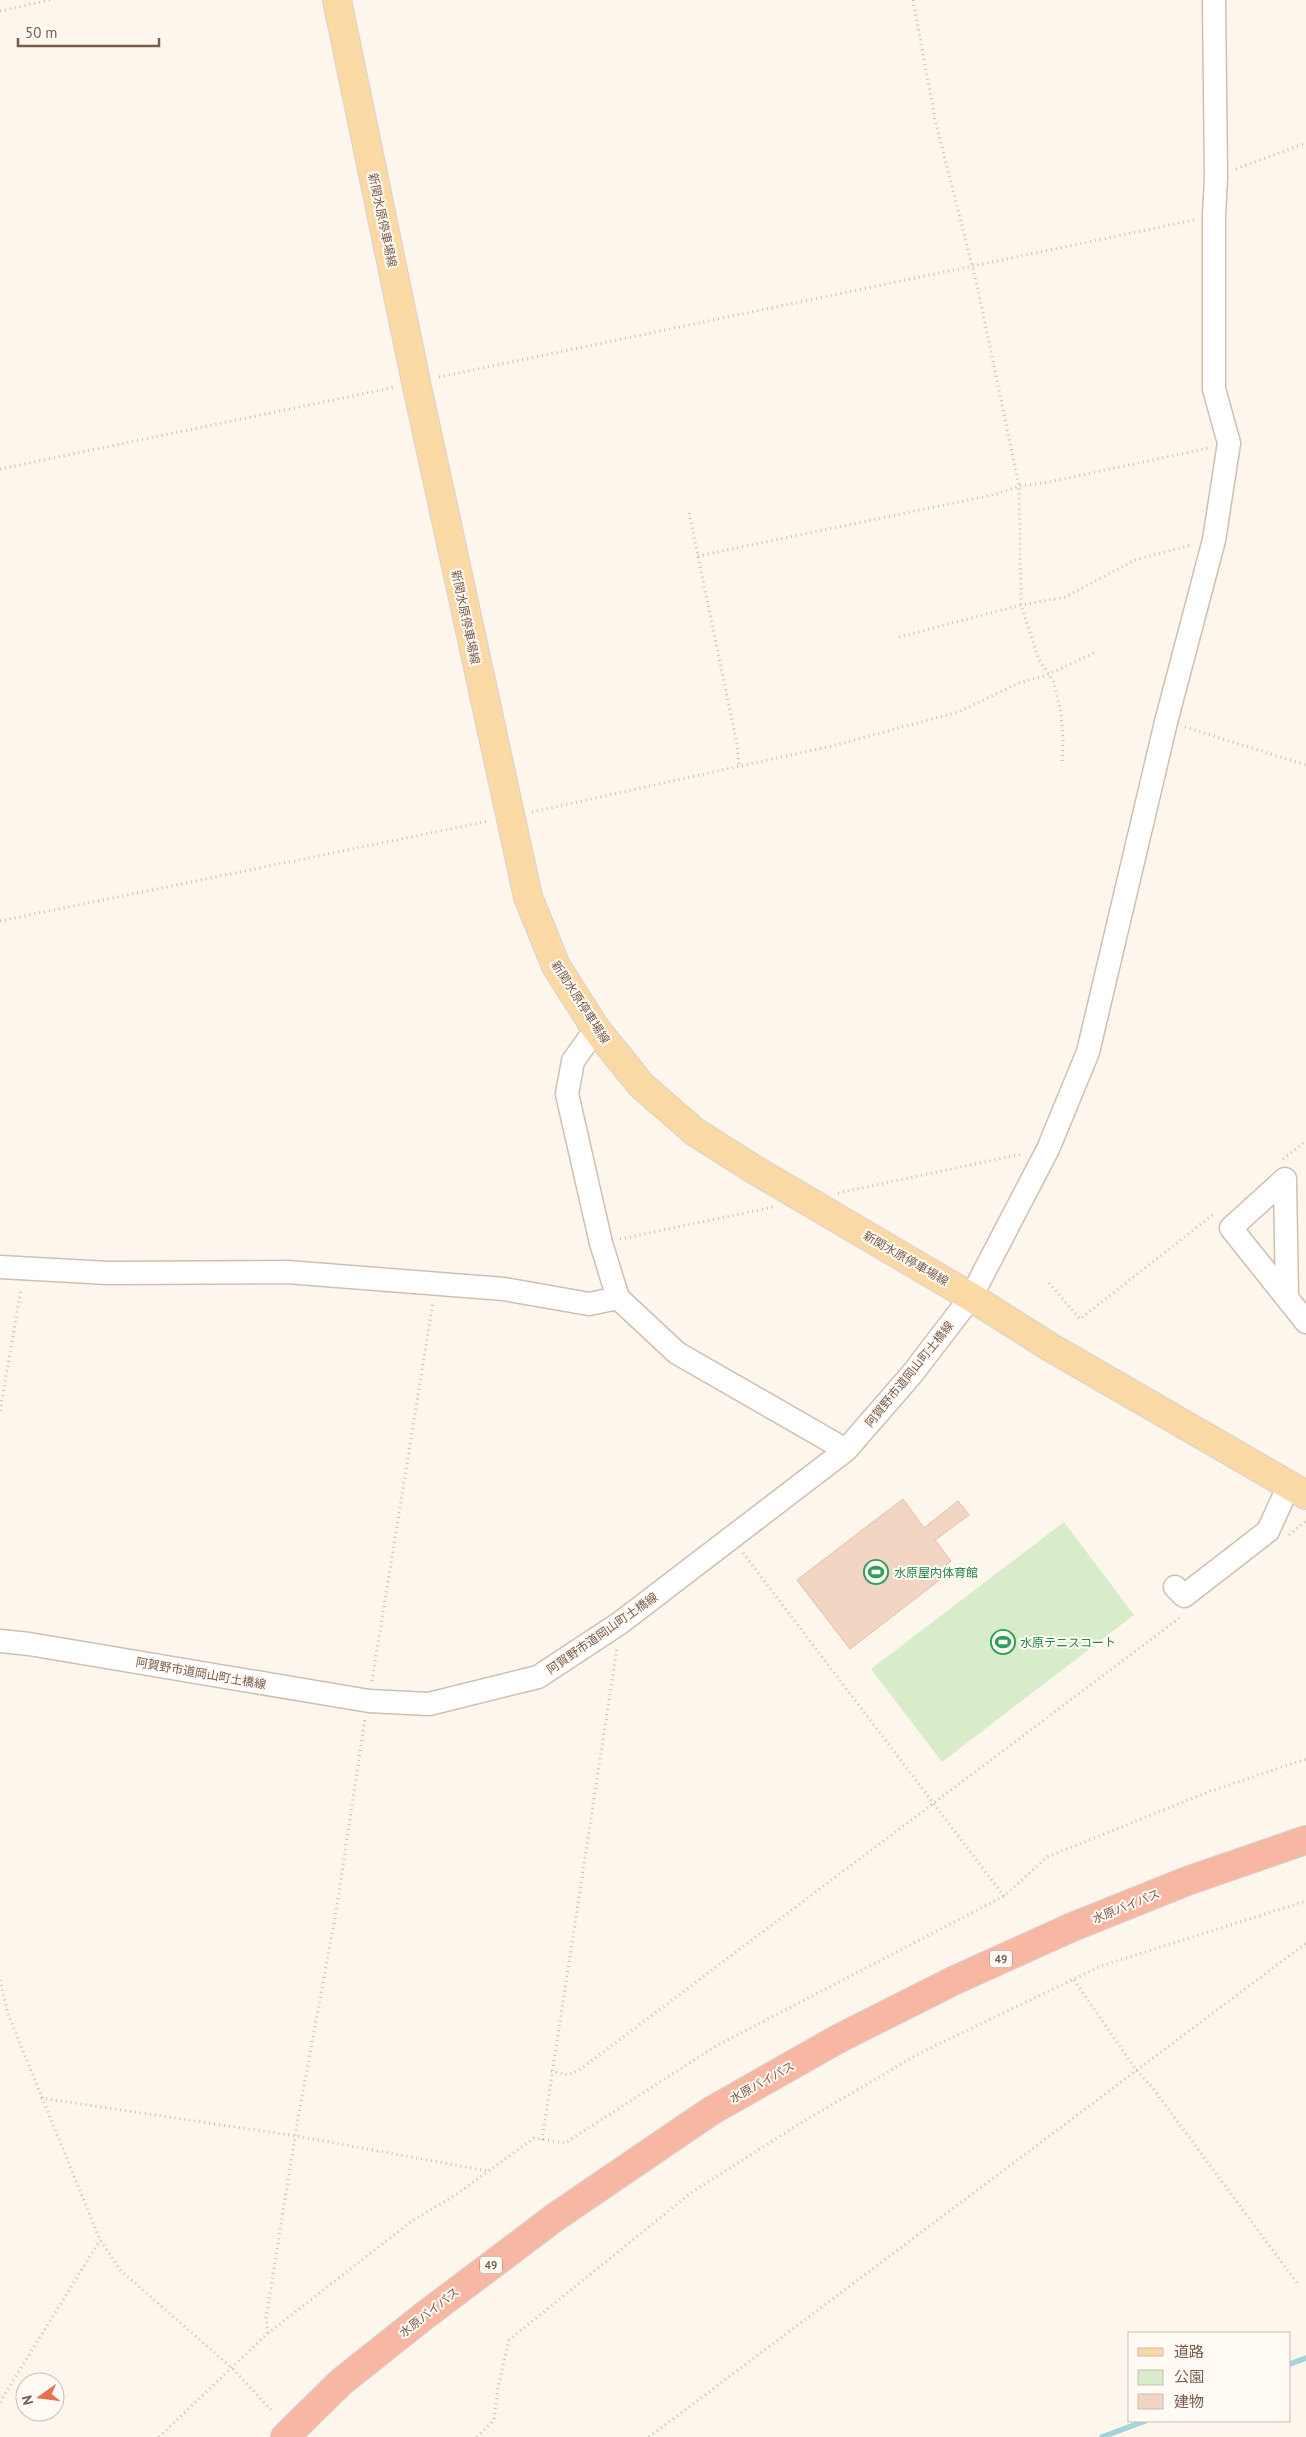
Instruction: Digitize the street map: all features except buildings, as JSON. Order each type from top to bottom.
[{"type":"highway","name":"水原バイパス","points":[[285,2437],[340,2382],[424,2316],[554,2218],[710,2111],[838,2039],[953,1981],[1070,1928],[1188,1881],[1306,1840]]},
{"type":"main road","name":"新関水原停車場線","points":[[337,0],[509,817],[528,896],[556,966],[596,1028],[641,1085],[695,1132],[755,1170],[971,1297],[1050,1347],[1298,1490]]},
{"type":"street","points":[[1214,0],[1216,177],[1214,216],[1214,389],[1229,443]]},
{"type":"street","name":"阿賀野市道岡山町土橋線","points":[[0,1641],[29,1644],[369,1701],[429,1704],[485,1692],[538,1677],[620,1624],[846,1450],[912,1374],[971,1297],[1048,1149],[1088,1052],[1166,722],[1214,540],[1229,443]]},
{"type":"street","points":[[596,1028],[574,1061],[567,1094],[601,1243],[618,1298],[677,1353],[846,1450]]},
{"type":"street","points":[[1287,1298],[1285,1179],[1231,1228],[1306,1322]]},
{"type":"street","points":[[0,1267],[108,1273],[287,1272],[504,1289],[588,1304],[618,1298]]},
{"type":"street","points":[[1175,1587],[1184,1596],[1268,1532],[1298,1490]]},
{"type":"path","points":[[0,11],[50,0]]},
{"type":"path","points":[[913,0],[935,119],[972,266],[1019,486],[1021,605],[1039,660],[1054,682],[1061,714],[1062,763]]},
{"type":"path","points":[[1216,177],[1306,143]]},
{"type":"path","points":[[0,469],[1214,216]]},
{"type":"path","points":[[698,556],[997,494],[1019,486],[1044,483],[1229,443]]},
{"type":"path","points":[[689,513],[738,744],[739,764]]},
{"type":"path","points":[[899,638],[1021,605],[1065,598],[1135,560],[1214,540]]},
{"type":"path","points":[[0,921],[509,817],[739,764],[836,745],[958,712],[1019,683],[1048,675],[1096,652]]},
{"type":"path","points":[[1166,722],[1306,765]]},
{"type":"path","points":[[1275,1165],[1306,1141]]},
{"type":"path","points":[[1049,1283],[1080,1320],[1220,1208]]},
{"type":"path","points":[[0,1411],[25,1269]]},
{"type":"path","points":[[268,2333],[266,2318],[334,1918],[435,1284]]},
{"type":"path","points":[[1285,1538],[1306,1521]]},
{"type":"path","points":[[732,1538],[1004,1896]]},
{"type":"path","points":[[551,2071],[567,2075],[578,2070],[1190,1610]]},
{"type":"path","points":[[542,2140],[620,1624]]},
{"type":"path","points":[[159,2437],[268,2333],[412,2221],[457,2194],[534,2138],[565,2143],[716,2046],[1004,1896],[1047,1857],[1208,1792],[1306,1759]]},
{"type":"path","points":[[477,2437],[494,2420],[498,2388],[508,2340],[692,2192],[804,2122],[920,2054],[1101,1966],[1306,1901]]},
{"type":"path","points":[[649,2437],[1306,1944]]},
{"type":"path","points":[[0,1980],[8,2014],[40,2098],[100,2240],[120,2270],[232,2368],[272,2411]]},
{"type":"path","points":[[1074,1980],[1137,2071],[1152,2087],[1297,2282]]},
{"type":"path","points":[[40,2098],[296,2136],[488,2171]]},
{"type":"path","points":[[0,2402],[100,2240]]},
{"type":"green space","name":"水原テニスコート","points":[[1064,1522],[1134,1615],[942,1762],[871,1669]]},
{"type":"waterway","points":[[1291,2364],[1306,2358]]},
{"type":"waterway","points":[[1102,2437],[1142,2422]]},
{"type":"place","name":"水原屋内体育館","points":[[876,1572]]},
{"type":"place","name":"水原テニスコート","points":[[1003,1642]]}]
